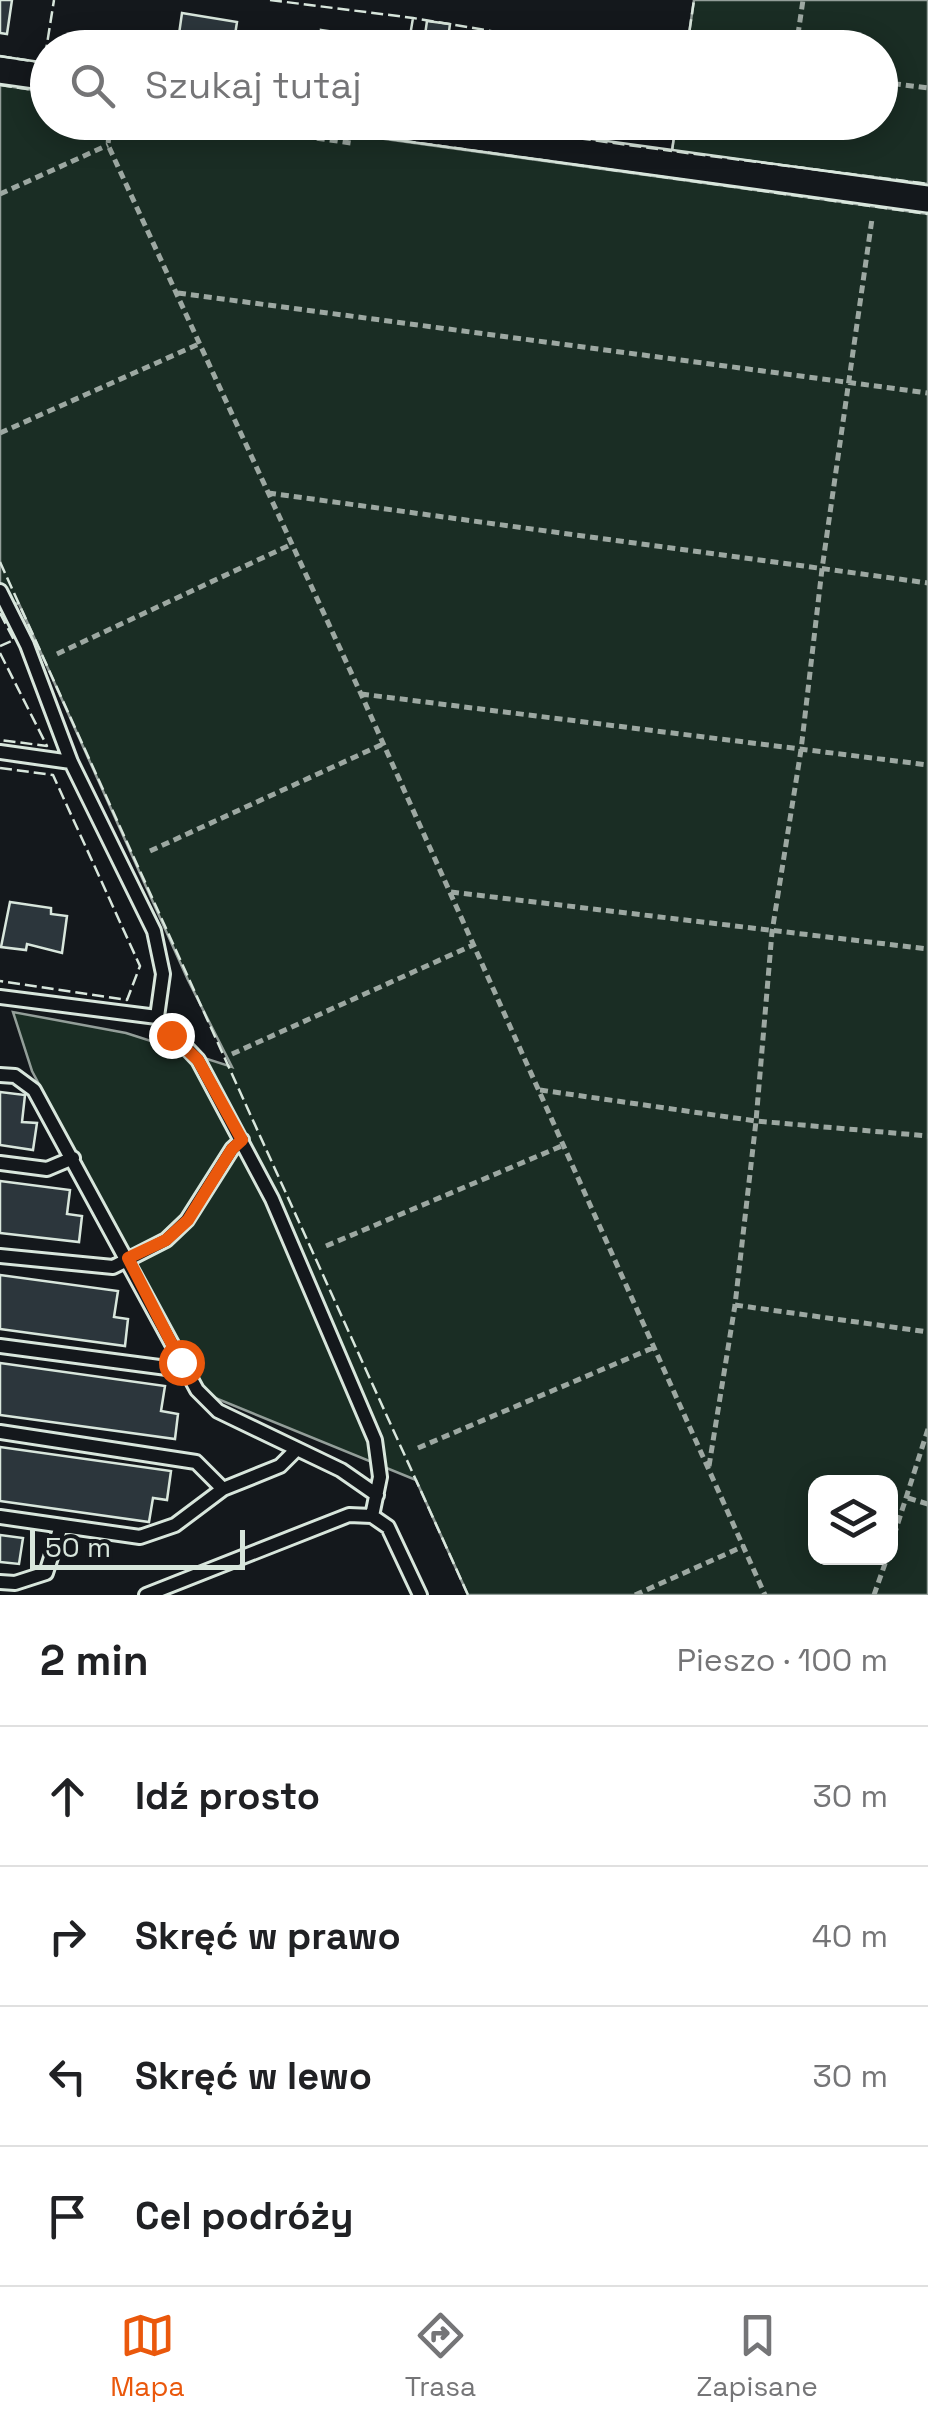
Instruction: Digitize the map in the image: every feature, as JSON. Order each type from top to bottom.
[{"type":"street","points":[[0,70],[30,74]]},
{"type":"street","points":[[499,140],[928,199]]},
{"type":"lane","points":[[0,591],[27,645],[71,762],[154,931],[162,974],[157,1017]]},
{"type":"lane","points":[[0,752],[71,762]]},
{"type":"lane","points":[[0,997],[157,1017],[198,1060],[242,1140],[300,1263],[375,1440],[380,1477],[372,1516]]},
{"type":"lane","points":[[0,1075],[15,1076],[34,1090],[197,1390],[218,1411],[341,1470],[377,1495]]},
{"type":"lane","points":[[0,1256],[113,1267],[166,1240],[188,1220],[232,1149],[242,1140]]},
{"type":"lane","points":[[0,1163],[47,1169],[73,1158]]},
{"type":"lane","points":[[0,1346],[167,1368],[181,1362]]},
{"type":"lane","points":[[0,1432],[196,1462],[223,1489]]},
{"type":"lane","points":[[0,1516],[140,1537],[174,1525],[223,1489],[280,1466],[296,1450]]},
{"type":"lane","points":[[146,1595],[349,1515],[372,1516],[388,1527],[420,1595]]},
{"type":"lane","points":[[0,1582],[14,1583],[46,1574],[61,1526]]},
{"type":"path","points":[[799,30],[803,0]]},
{"type":"path","points":[[898,84],[928,88]]},
{"type":"path","points":[[108,140],[765,1595]]},
{"type":"path","points":[[0,194],[108,145]]},
{"type":"path","points":[[708,1470],[734,1304],[756,1122],[772,932],[801,750],[822,569],[873,212]]},
{"type":"path","points":[[178,292],[928,393]]},
{"type":"path","points":[[0,433],[201,343]]},
{"type":"path","points":[[268,493],[928,583]]},
{"type":"path","points":[[57,654],[290,545]]},
{"type":"path","points":[[361,694],[928,765]]},
{"type":"path","points":[[150,851],[383,744]]},
{"type":"path","points":[[450,892],[928,949]]},
{"type":"path","points":[[232,1054],[473,945]]},
{"type":"path","points":[[540,1090],[756,1122],[928,1136]]},
{"type":"path","points":[[326,1246],[564,1145]]},
{"type":"path","points":[[734,1304],[928,1332]]},
{"type":"path","points":[[418,1448],[655,1347]]},
{"type":"path","points":[[898,1526],[928,1429]]},
{"type":"path","points":[[908,1498],[928,1504]]},
{"type":"path","points":[[635,1595],[744,1546]]},
{"type":"path","points":[[874,1595],[885,1565]]},
{"type":"green space","points":[[694,0],[928,0],[928,184],[672,151],[674,140],[898,140],[898,30],[690,30]]},
{"type":"green space","points":[[0,85],[30,89],[30,140],[392,140],[928,214],[928,1595],[468,1595],[416,1480],[203,1393],[32,1071],[13,1012],[126,1033],[232,1067],[188,980],[19,604],[0,601]]},
{"type":"building","points":[[0,0],[12,0],[7,34],[0,33]]},
{"type":"building","points":[[182,13],[237,22],[236,30],[180,30]]},
{"type":"building","points":[[427,21],[450,24],[449,30],[426,30]]},
{"type":"building","points":[[10,902],[51,908],[51,914],[67,916],[62,953],[27,944],[26,950],[1,947]]},
{"type":"building","points":[[0,1092],[25,1095],[22,1122],[37,1123],[33,1150],[0,1145]]},
{"type":"building","points":[[0,1181],[70,1190],[67,1214],[82,1216],[79,1242],[0,1233]]},
{"type":"building","points":[[0,1275],[118,1291],[114,1317],[128,1319],[125,1346],[0,1329]]},
{"type":"building","points":[[0,1363],[165,1386],[161,1411],[178,1414],[175,1439],[0,1415]]},
{"type":"building","points":[[0,1447],[171,1471],[167,1500],[153,1498],[149,1522],[0,1501]]},
{"type":"building","points":[[0,1535],[23,1538],[19,1564],[0,1562]]},
{"type":"fence","points":[[49,30],[54,0]]},
{"type":"fence","points":[[270,0],[485,30]]},
{"type":"fence","points":[[690,30],[694,0]]},
{"type":"fence","points":[[411,30],[413,18]]},
{"type":"fence","points":[[0,56],[30,61]]},
{"type":"fence","points":[[0,85],[30,89]]},
{"type":"fence","points":[[398,140],[928,214]]},
{"type":"fence","points":[[592,140],[672,151]]},
{"type":"fence","points":[[674,140],[672,151],[928,184]]},
{"type":"fence","points":[[0,562],[468,1595]]},
{"type":"fence","points":[[0,613],[14,640],[0,646]]},
{"type":"fence","points":[[0,653],[47,746],[0,740]]},
{"type":"fence","points":[[0,768],[53,775],[140,966],[127,1000],[0,981]]},
{"type":"route","points":[[171,1035],[198,1060],[242,1140],[232,1149],[188,1220],[166,1240],[128,1258],[181,1362]]}]
